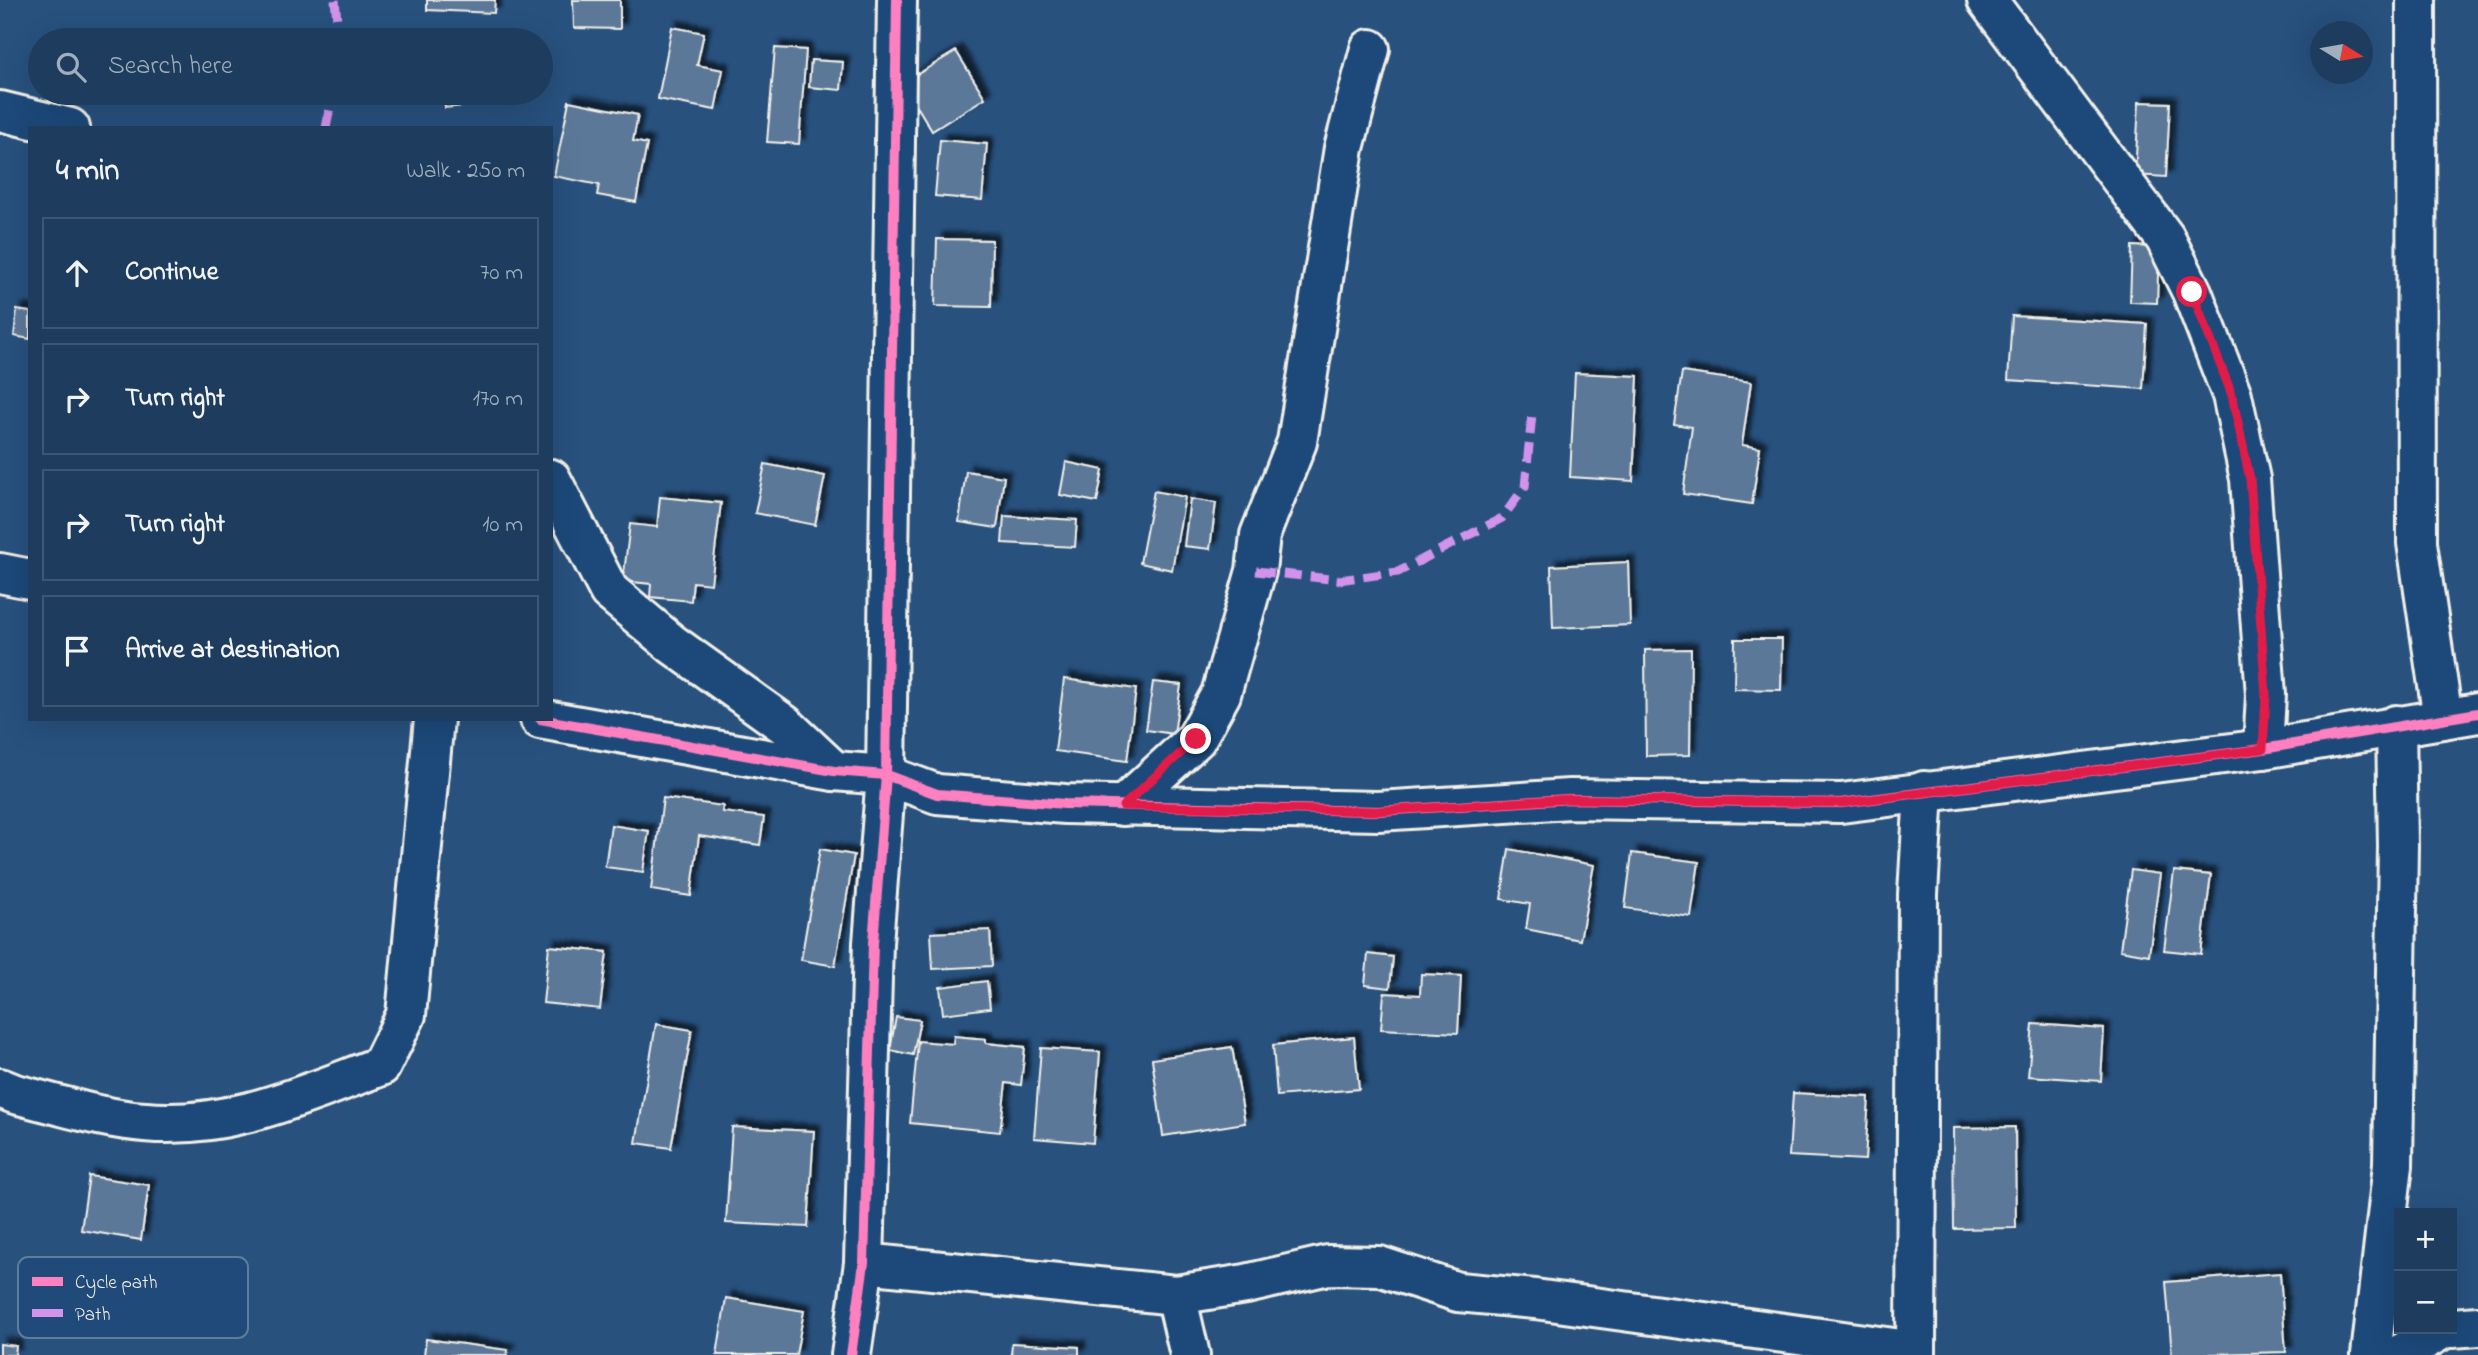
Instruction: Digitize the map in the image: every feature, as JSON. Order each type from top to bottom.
[{"type":"street","points":[[851,1355],[863,1263],[873,943],[886,775],[897,0]]},
{"type":"street","points":[[1987,0],[2165,238],[2192,292],[2232,395],[2250,479],[2266,695],[2263,749]]},
{"type":"street","points":[[551,721],[834,771],[886,775],[937,794],[1123,806],[1377,811],[1570,799],[1842,803],[2263,749],[2461,716],[2417,543],[2416,0]]},
{"type":"street","points":[[1123,806],[1196,739],[1221,694],[1256,571],[1260,535],[1297,442],[1344,148],[1370,49]]},
{"type":"street","points":[[0,111],[62,126]]},
{"type":"street","points":[[553,483],[610,591],[672,644],[785,725],[834,771]]},
{"type":"street","points":[[0,573],[28,579]]},
{"type":"street","points":[[0,1088],[15,1094],[143,1122],[183,1123],[237,1117],[381,1066],[406,1015],[434,721]]},
{"type":"street","points":[[2371,1355],[2393,1165],[2398,846],[2396,725]]},
{"type":"street","points":[[863,1263],[1176,1295],[1246,1284],[1328,1265],[1380,1266],[1458,1292],[1548,1300],[1916,1353],[1918,894],[1924,792]]},
{"type":"street","points":[[1176,1295],[1190,1355]]},
{"type":"street","points":[[2457,1328],[2478,1326]]},
{"type":"street","points":[[2399,1355],[2435,1334]]},
{"type":"building","points":[[427,0],[495,0],[494,13],[427,10]]},
{"type":"building","points":[[573,0],[620,0],[620,29],[574,28]]},
{"type":"building","points":[[672,27],[704,33],[697,65],[723,70],[715,110],[658,99]]},
{"type":"building","points":[[775,48],[806,50],[799,144],[767,142]]},
{"type":"building","points":[[956,51],[985,98],[932,131],[903,83]]},
{"type":"building","points":[[811,60],[843,62],[841,90],[809,87]]},
{"type":"building","points":[[569,101],[638,115],[633,141],[647,144],[636,202],[597,195],[599,185],[554,176]]},
{"type":"building","points":[[2139,102],[2170,103],[2166,177],[2135,175]]},
{"type":"building","points":[[445,105],[474,105],[445,108]]},
{"type":"building","points":[[940,140],[987,144],[982,200],[935,196]]},
{"type":"building","points":[[937,239],[992,240],[991,307],[935,306]]},
{"type":"building","points":[[2132,246],[2159,247],[2157,303],[2130,302]]},
{"type":"building","points":[[17,310],[28,312],[28,339],[14,336]]},
{"type":"building","points":[[2012,316],[2147,324],[2143,389],[2008,380]]},
{"type":"building","points":[[1682,372],[1751,382],[1742,445],[1760,448],[1752,504],[1683,494],[1692,427],[1674,424]]},
{"type":"building","points":[[1575,373],[1638,376],[1633,481],[1570,477]]},
{"type":"building","points":[[1066,462],[1103,470],[1097,502],[1060,495]]},
{"type":"building","points":[[765,464],[825,476],[815,525],[755,513]]},
{"type":"building","points":[[966,471],[1004,477],[997,528],[959,522]]},
{"type":"building","points":[[1154,491],[1185,497],[1172,570],[1140,563]]},
{"type":"building","points":[[660,497],[721,503],[711,584],[693,582],[691,601],[650,597],[651,584],[623,581],[630,524],[657,527]]},
{"type":"building","points":[[1190,499],[1216,503],[1210,549],[1184,546]]},
{"type":"building","points":[[1004,516],[1077,520],[1075,547],[1002,543]]},
{"type":"building","points":[[1628,562],[1630,625],[1553,628],[1551,566]]},
{"type":"building","points":[[1735,639],[1782,639],[1781,690],[1734,689]]},
{"type":"building","points":[[1691,649],[1690,755],[1646,756],[1645,650]]},
{"type":"building","points":[[1064,679],[1136,689],[1127,761],[1055,751]]},
{"type":"building","points":[[1153,682],[1181,685],[1174,734],[1146,730]]},
{"type":"building","points":[[663,798],[723,806],[722,812],[764,817],[760,845],[699,836],[691,896],[651,890]]},
{"type":"building","points":[[611,825],[649,831],[643,872],[605,867]]},
{"type":"building","points":[[820,849],[854,855],[835,966],[801,960]]},
{"type":"building","points":[[1509,849],[1594,865],[1580,940],[1526,929],[1530,904],[1501,899]]},
{"type":"building","points":[[1632,853],[1699,862],[1691,917],[1625,908]]},
{"type":"building","points":[[2131,870],[2160,874],[2149,955],[2120,950]]},
{"type":"building","points":[[2174,871],[2211,875],[2201,954],[2164,950]]},
{"type":"building","points":[[990,930],[992,966],[933,969],[931,933]]},
{"type":"building","points":[[549,946],[607,952],[600,1009],[543,1003]]},
{"type":"building","points":[[1368,954],[1393,957],[1390,988],[1365,985]]},
{"type":"building","points":[[1421,974],[1461,976],[1458,1033],[1381,1029],[1384,993],[1420,995]]},
{"type":"building","points":[[987,981],[990,1008],[943,1014],[940,987]]},
{"type":"building","points":[[896,1017],[920,1020],[913,1055],[890,1050]]},
{"type":"building","points":[[656,1024],[692,1030],[671,1148],[636,1143]]},
{"type":"building","points":[[2033,1024],[2104,1029],[2101,1081],[2028,1076]]},
{"type":"building","points":[[954,1036],[1025,1047],[1021,1085],[1006,1083],[1000,1132],[910,1123],[918,1041],[953,1044]]},
{"type":"building","points":[[1354,1037],[1359,1089],[1277,1096],[1273,1045]]},
{"type":"building","points":[[1232,1047],[1245,1123],[1163,1136],[1152,1059]]},
{"type":"building","points":[[1041,1048],[1100,1052],[1093,1143],[1034,1138]]},
{"type":"building","points":[[1793,1093],[1869,1097],[1865,1160],[1789,1156]]},
{"type":"building","points":[[732,1127],[814,1131],[808,1227],[726,1223]]},
{"type":"building","points":[[2015,1127],[2016,1228],[1954,1229],[1953,1128]]},
{"type":"building","points":[[89,1176],[149,1185],[141,1240],[81,1230]]},
{"type":"building","points":[[2280,1273],[2286,1352],[2172,1355],[2166,1282]]},
{"type":"building","points":[[726,1298],[804,1311],[796,1355],[717,1355]]},
{"type":"building","points":[[426,1339],[508,1350],[507,1355],[424,1355]]},
{"type":"building","points":[[1012,1343],[1079,1347],[1079,1355],[1011,1355]]},
{"type":"building","points":[[0,1344],[16,1346],[15,1355],[0,1355]]},
{"type":"marked path","points":[[335,0],[338,28]]},
{"type":"marked path","points":[[326,126],[331,105]]},
{"type":"marked path","points":[[1256,571],[1339,580],[1398,572],[1502,518],[1525,487],[1532,414]]},
{"type":"cycle path","points":[[851,1355],[864,1263],[873,943],[886,775],[897,0]]},
{"type":"cycle path","points":[[551,721],[834,771],[886,775],[937,794],[1065,804],[1378,811],[1570,799],[1841,803],[2263,749],[2478,713]]},
{"type":"route","points":[[1196,739],[1123,806],[1377,811],[1570,799],[1842,803],[2263,749],[2266,695],[2250,479],[2232,395],[2192,292]]}]
